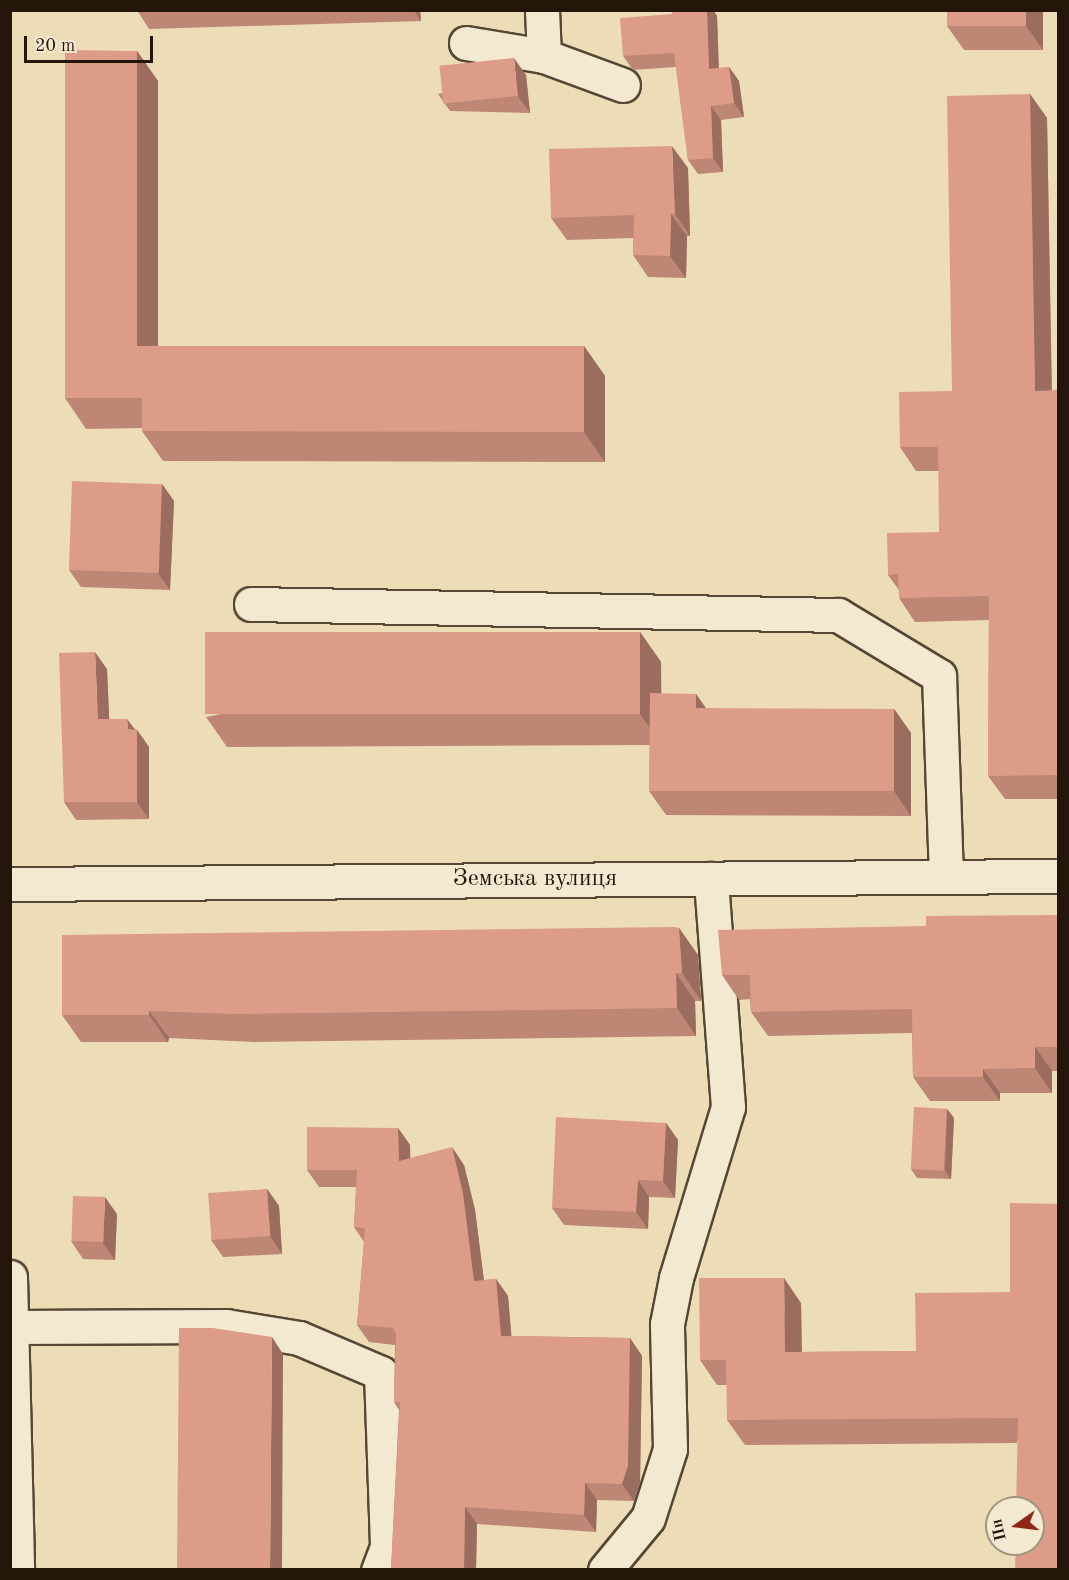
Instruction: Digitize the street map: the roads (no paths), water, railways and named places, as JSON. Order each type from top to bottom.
[{"type":"street","points":[[542,10],[544,56]]},
{"type":"street","points":[[466,43],[544,56],[623,85]]},
{"type":"street","points":[[251,604],[838,615],[939,676],[946,877]]},
{"type":"street","name":"Земська вулиця","points":[[10,884],[1059,876]]},
{"type":"street","points":[[605,1569],[648,1518],[670,1449],[667,1324],[676,1278],[728,1107],[711,879]]},
{"type":"street","points":[[10,1277],[15,1558]]},
{"type":"street","points":[[12,1327],[226,1326],[299,1338],[381,1373],[387,1546],[378,1569]]}]
